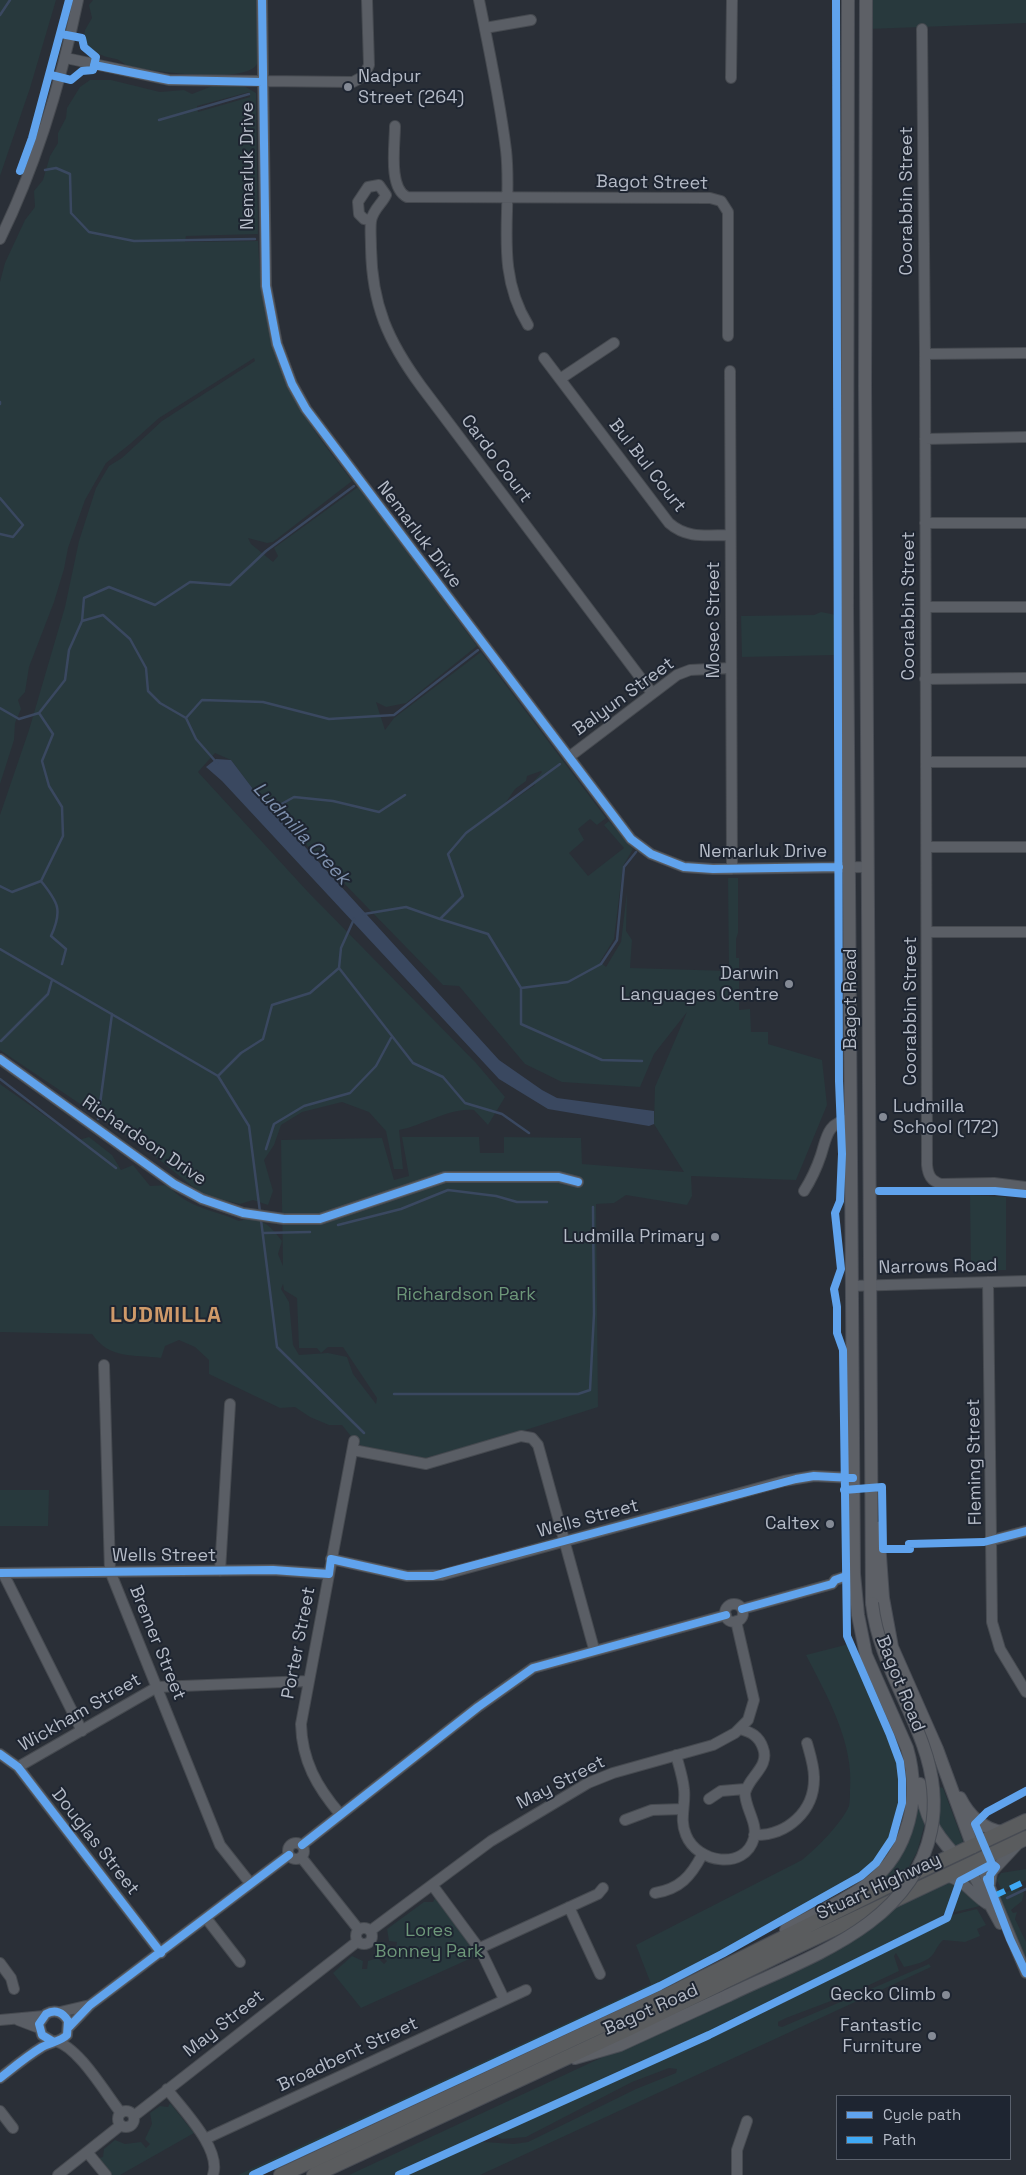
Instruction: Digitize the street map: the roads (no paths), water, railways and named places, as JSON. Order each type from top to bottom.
[{"type":"highway","name":"Stuart Highway","points":[[281,2175],[727,1966],[954,1854],[1026,1822]]},
{"type":"highway","name":"Stuart Highway","points":[[314,2175],[560,2061],[1023,1839]]},
{"type":"highway","points":[[954,1854],[974,1863],[973,1847]]},
{"type":"main road","name":"Bagot Road","points":[[727,1966],[857,1891],[885,1867],[900,1845],[912,1809],[913,1785],[911,1763],[900,1731],[878,1687],[866,1655],[858,1615],[854,1574],[848,867],[846,261],[848,0]]},
{"type":"main road","name":"Bagot Road","points":[[560,2061],[620,2045],[727,1996],[832,1945],[866,1926],[887,1909],[904,1891],[924,1855],[934,1812],[932,1774],[919,1734],[883,1654],[875,1628],[872,1604],[865,396],[866,0]]},
{"type":"main road","name":"Bagot Road","points":[[872,1489],[888,1631],[899,1665],[937,1749],[973,1847]]},
{"type":"main road","points":[[916,1702],[928,1724],[964,1806],[985,1827],[1003,1832]]},
{"type":"main road","points":[[900,1731],[912,1750],[925,1814],[937,1835],[954,1854]]},
{"type":"street","points":[[0,239],[12,214],[42,137],[66,58],[78,0]]},
{"type":"street","name":"Nemarluk Drive","points":[[262,0],[266,286],[277,344],[292,384],[306,409],[340,457],[631,840],[640,847],[667,861],[684,867],[868,867]]},
{"type":"street","points":[[66,58],[169,80],[353,82],[364,76],[369,65],[367,0]]},
{"type":"street","points":[[479,0],[506,148],[506,263],[516,302],[528,324]]},
{"type":"street","points":[[731,78],[732,0]]},
{"type":"street","points":[[485,28],[531,20]]},
{"type":"street","name":"Coorabbin Street","points":[[922,29],[925,354],[927,1165],[928,1172],[934,1181],[941,1184],[994,1184],[1026,1187]]},
{"type":"street","name":"Bagot Street","points":[[395,126],[396,183],[402,195],[417,198],[710,198],[721,201],[728,212],[728,336]]},
{"type":"street","name":"Cardo Court","points":[[371,220],[371,265],[377,302],[387,333],[397,351],[432,401],[652,693]]},
{"type":"street","points":[[560,379],[614,343]]},
{"type":"street","points":[[925,354],[1026,353]]},
{"type":"street","name":"Bul Bul Court","points":[[544,358],[669,523],[681,533],[689,535],[729,534]]},
{"type":"street","name":"Mosec Street","points":[[730,372],[729,534],[732,868]]},
{"type":"street","points":[[924,439],[1026,437]]},
{"type":"street","points":[[925,523],[1026,523]]},
{"type":"street","points":[[926,607],[1026,607]]},
{"type":"street","name":"Balyun Street","points":[[569,757],[652,693],[683,672],[730,668]]},
{"type":"street","points":[[925,679],[1026,678]]},
{"type":"street","points":[[926,762],[1026,762]]},
{"type":"street","points":[[927,847],[1026,847]]},
{"type":"street","points":[[927,932],[1026,932]]},
{"type":"street","name":"Richardson Drive","points":[[0,1059],[174,1184],[202,1199],[243,1214],[284,1219],[320,1219],[445,1177],[559,1177],[578,1182]]},
{"type":"street","points":[[804,1191],[821,1156],[826,1134],[841,1120],[850,1119]]},
{"type":"street","name":"Narrows Road","points":[[851,1286],[1026,1281]]},
{"type":"street","name":"Fleming Street","points":[[988,1282],[993,1629],[1000,1649],[1026,1692]]},
{"type":"street","name":"Bremer Street","points":[[104,1365],[110,1571],[220,1846],[250,1883]]},
{"type":"street","points":[[220,1571],[230,1404]]},
{"type":"street","name":"Porter Street","points":[[340,1814],[316,1783],[302,1741],[301,1724],[354,1445],[426,1464],[522,1436],[532,1438],[538,1445],[564,1542]]},
{"type":"street","name":"Wells Street","points":[[331,1559],[407,1576],[433,1576],[796,1479],[814,1476],[853,1478]]},
{"type":"street","points":[[992,1540],[1026,1531]]},
{"type":"street","points":[[564,1542],[594,1649]]},
{"type":"street","name":"Wells Street","points":[[2,1573],[273,1570],[329,1574]]},
{"type":"street","points":[[2,1573],[82,1731]]},
{"type":"street","points":[[742,1609],[742,1616],[736,1621],[731,1621],[726,1615],[726,1609],[730,1605],[736,1605],[742,1609],[832,1584],[835,1580],[854,1574]]},
{"type":"street","points":[[302,1846],[340,1814],[521,1675],[540,1665],[594,1649],[726,1615]]},
{"type":"street","name":"May Street","points":[[370,1931],[508,1829],[588,1783],[613,1773],[723,1741],[740,1728],[751,1713],[754,1700],[736,1621]]},
{"type":"street","name":"Wickham Street","points":[[18,1767],[157,1688],[308,1681]]},
{"type":"street","points":[[676,1755],[684,1789],[682,1822],[686,1837],[702,1855],[718,1860],[734,1857],[748,1848],[754,1835],[755,1830],[745,1798],[746,1789],[763,1763],[764,1752],[756,1736],[740,1728]]},
{"type":"street","points":[[754,1835],[772,1834],[783,1830],[800,1816],[808,1804],[813,1792],[814,1777],[807,1743]]},
{"type":"street","name":"Douglas Street","points":[[0,1754],[18,1767],[161,1953]]},
{"type":"street","points":[[709,1799],[721,1792],[746,1789]]},
{"type":"street","points":[[625,1820],[652,1810],[682,1809]]},
{"type":"street","points":[[990,1884],[992,1872],[1023,1839]]},
{"type":"street","points":[[290,1855],[289,1848],[291,1845],[298,1843],[304,1851],[301,1857]]},
{"type":"street","points":[[0,2078],[34,2052],[53,2041],[62,2039],[90,2005],[161,1953],[250,1883],[290,1855]]},
{"type":"street","points":[[290,1855],[294,1858],[301,1857]]},
{"type":"street","points":[[655,1893],[682,1884],[692,1874],[702,1855]]},
{"type":"street","points":[[301,1857],[360,1930]]},
{"type":"street","points":[[974,1863],[990,1884],[1010,1939],[1026,1973]]},
{"type":"street","points":[[974,1863],[988,1904],[1010,1939]]},
{"type":"street","points":[[945,1876],[960,1881],[978,1898],[988,1904]]},
{"type":"street","points":[[432,1886],[480,1948],[504,1999]]},
{"type":"street","points":[[480,1948],[598,1894],[603,1888]]},
{"type":"street","points":[[569,1907],[600,1974]]},
{"type":"street","points":[[206,1918],[240,1962]]},
{"type":"street","points":[[366,1928],[370,1931],[372,1936],[368,1943],[358,1941],[356,1934],[360,1930],[366,1928]]},
{"type":"street","name":"May Street","points":[[134,2116],[358,1941]]},
{"type":"street","points":[[0,1963],[10,1978],[14,1989]]},
{"type":"street","name":"Broadbent Street","points":[[205,2138],[526,1990]]},
{"type":"street","points":[[0,2020],[18,2020],[44,2016],[53,2011],[60,2012],[90,2005]]},
{"type":"street","points":[[60,2012],[67,2018],[74,2052]]},
{"type":"street","points":[[34,2052],[44,2016]]},
{"type":"street","points":[[18,2020],[40,2030],[53,2041],[62,2043],[74,2052],[121,2113]]},
{"type":"street","points":[[167,2089],[205,2138],[215,2164],[213,2175]]},
{"type":"street","points":[[0,2111],[13,2128]]},
{"type":"street","points":[[128,2111],[134,2116],[135,2121],[131,2126],[126,2128],[121,2125],[118,2118],[121,2113],[128,2111]]},
{"type":"street","points":[[737,2175],[737,2150],[747,2121]]},
{"type":"street","points":[[58,2175],[121,2125]]},
{"type":"street","points":[[87,2152],[106,2175]]},
{"type":"water","points":[[216,759],[231,760],[256,793],[499,1060],[542,1090],[557,1098],[654,1111],[654,1124],[649,1126],[548,1109],[499,1079],[222,781],[206,767]]},
{"type":"waterway","points":[[0,15],[10,0]]},
{"type":"waterway","points":[[159,120],[249,94]]},
{"type":"waterway","points":[[45,170],[56,168],[70,174],[71,213],[89,232],[134,241],[255,239]]},
{"type":"waterway","points":[[82,621],[84,598],[109,587],[155,605],[190,582],[230,585],[266,551],[354,486]]},
{"type":"waterway","name":"Ludmilla Creek","points":[[0,498],[23,525],[13,537],[0,534]]},
{"type":"waterway","name":"Ludmilla Creek","points":[[0,708],[19,719],[39,713],[65,680],[69,650],[82,621],[103,615],[130,639],[146,668],[148,691],[160,703],[186,718],[196,739],[217,763]]},
{"type":"waterway","points":[[186,718],[202,700],[263,702],[329,719],[394,715],[478,650]]},
{"type":"waterway","points":[[0,886],[12,892],[41,881],[63,836],[62,807],[49,786],[42,761],[53,734],[39,713]]},
{"type":"waterway","points":[[364,914],[406,907],[440,919],[463,896],[448,854],[466,833],[560,764]]},
{"type":"waterway","points":[[269,811],[294,797],[333,801],[379,812],[405,795]]},
{"type":"waterway","points":[[440,919],[488,934],[521,988],[568,982],[601,964],[617,940],[624,867],[636,852]]},
{"type":"waterway","points":[[41,881],[57,907],[57,919],[51,936],[66,949],[62,964]]},
{"type":"waterway","points":[[218,1076],[241,1053],[263,1039],[272,1005],[310,993],[339,968],[341,948],[354,919]]},
{"type":"waterway","points":[[0,949],[218,1076],[249,1126],[260,1212]]},
{"type":"waterway","points":[[339,968],[413,1063],[443,1077],[465,1103],[502,1114],[529,1133]]},
{"type":"waterway","points":[[1,1041],[48,994],[52,980]]},
{"type":"waterway","points":[[521,989],[521,1024],[602,1060],[642,1061]]},
{"type":"waterway","points":[[98,1119],[112,1014]]},
{"type":"waterway","points":[[266,1149],[274,1124],[304,1106],[350,1093],[376,1066],[391,1038]]},
{"type":"waterway","points":[[0,1079],[116,1168]]},
{"type":"waterway","points":[[338,1225],[401,1209],[448,1190],[496,1196],[517,1202],[547,1202]]},
{"type":"waterway","points":[[394,1394],[578,1394],[590,1390],[594,1314],[593,1207]]},
{"type":"waterway","points":[[261,1220],[277,1347],[364,1433]]},
{"type":"waterway","points":[[263,1233],[310,1232]]},
{"type":"waterway","points":[[1007,1898],[1026,1889]]},
{"type":"place","name":"Nadpur Street (264)","points":[[348,87]]},
{"type":"place","name":"Darwin Languages Centre","points":[[789,984]]},
{"type":"place","name":"Ludmilla School (172)","points":[[883,1117]]},
{"type":"place","name":"Ludmilla Primary","points":[[715,1237]]},
{"type":"place","name":"Caltex","points":[[830,1524]]},
{"type":"place","name":"Gecko Climb","points":[[946,1995]]},
{"type":"place","name":"Fantastic Furniture","points":[[932,2036]]},
{"type":"district","name":"LUDMILLA","points":[[166,1316]]},
{"type":"park label","name":"Richardson Park","points":[[466,1295]]},
{"type":"park label","name":"Lores Bonney Park","points":[[429,1941]]}]
